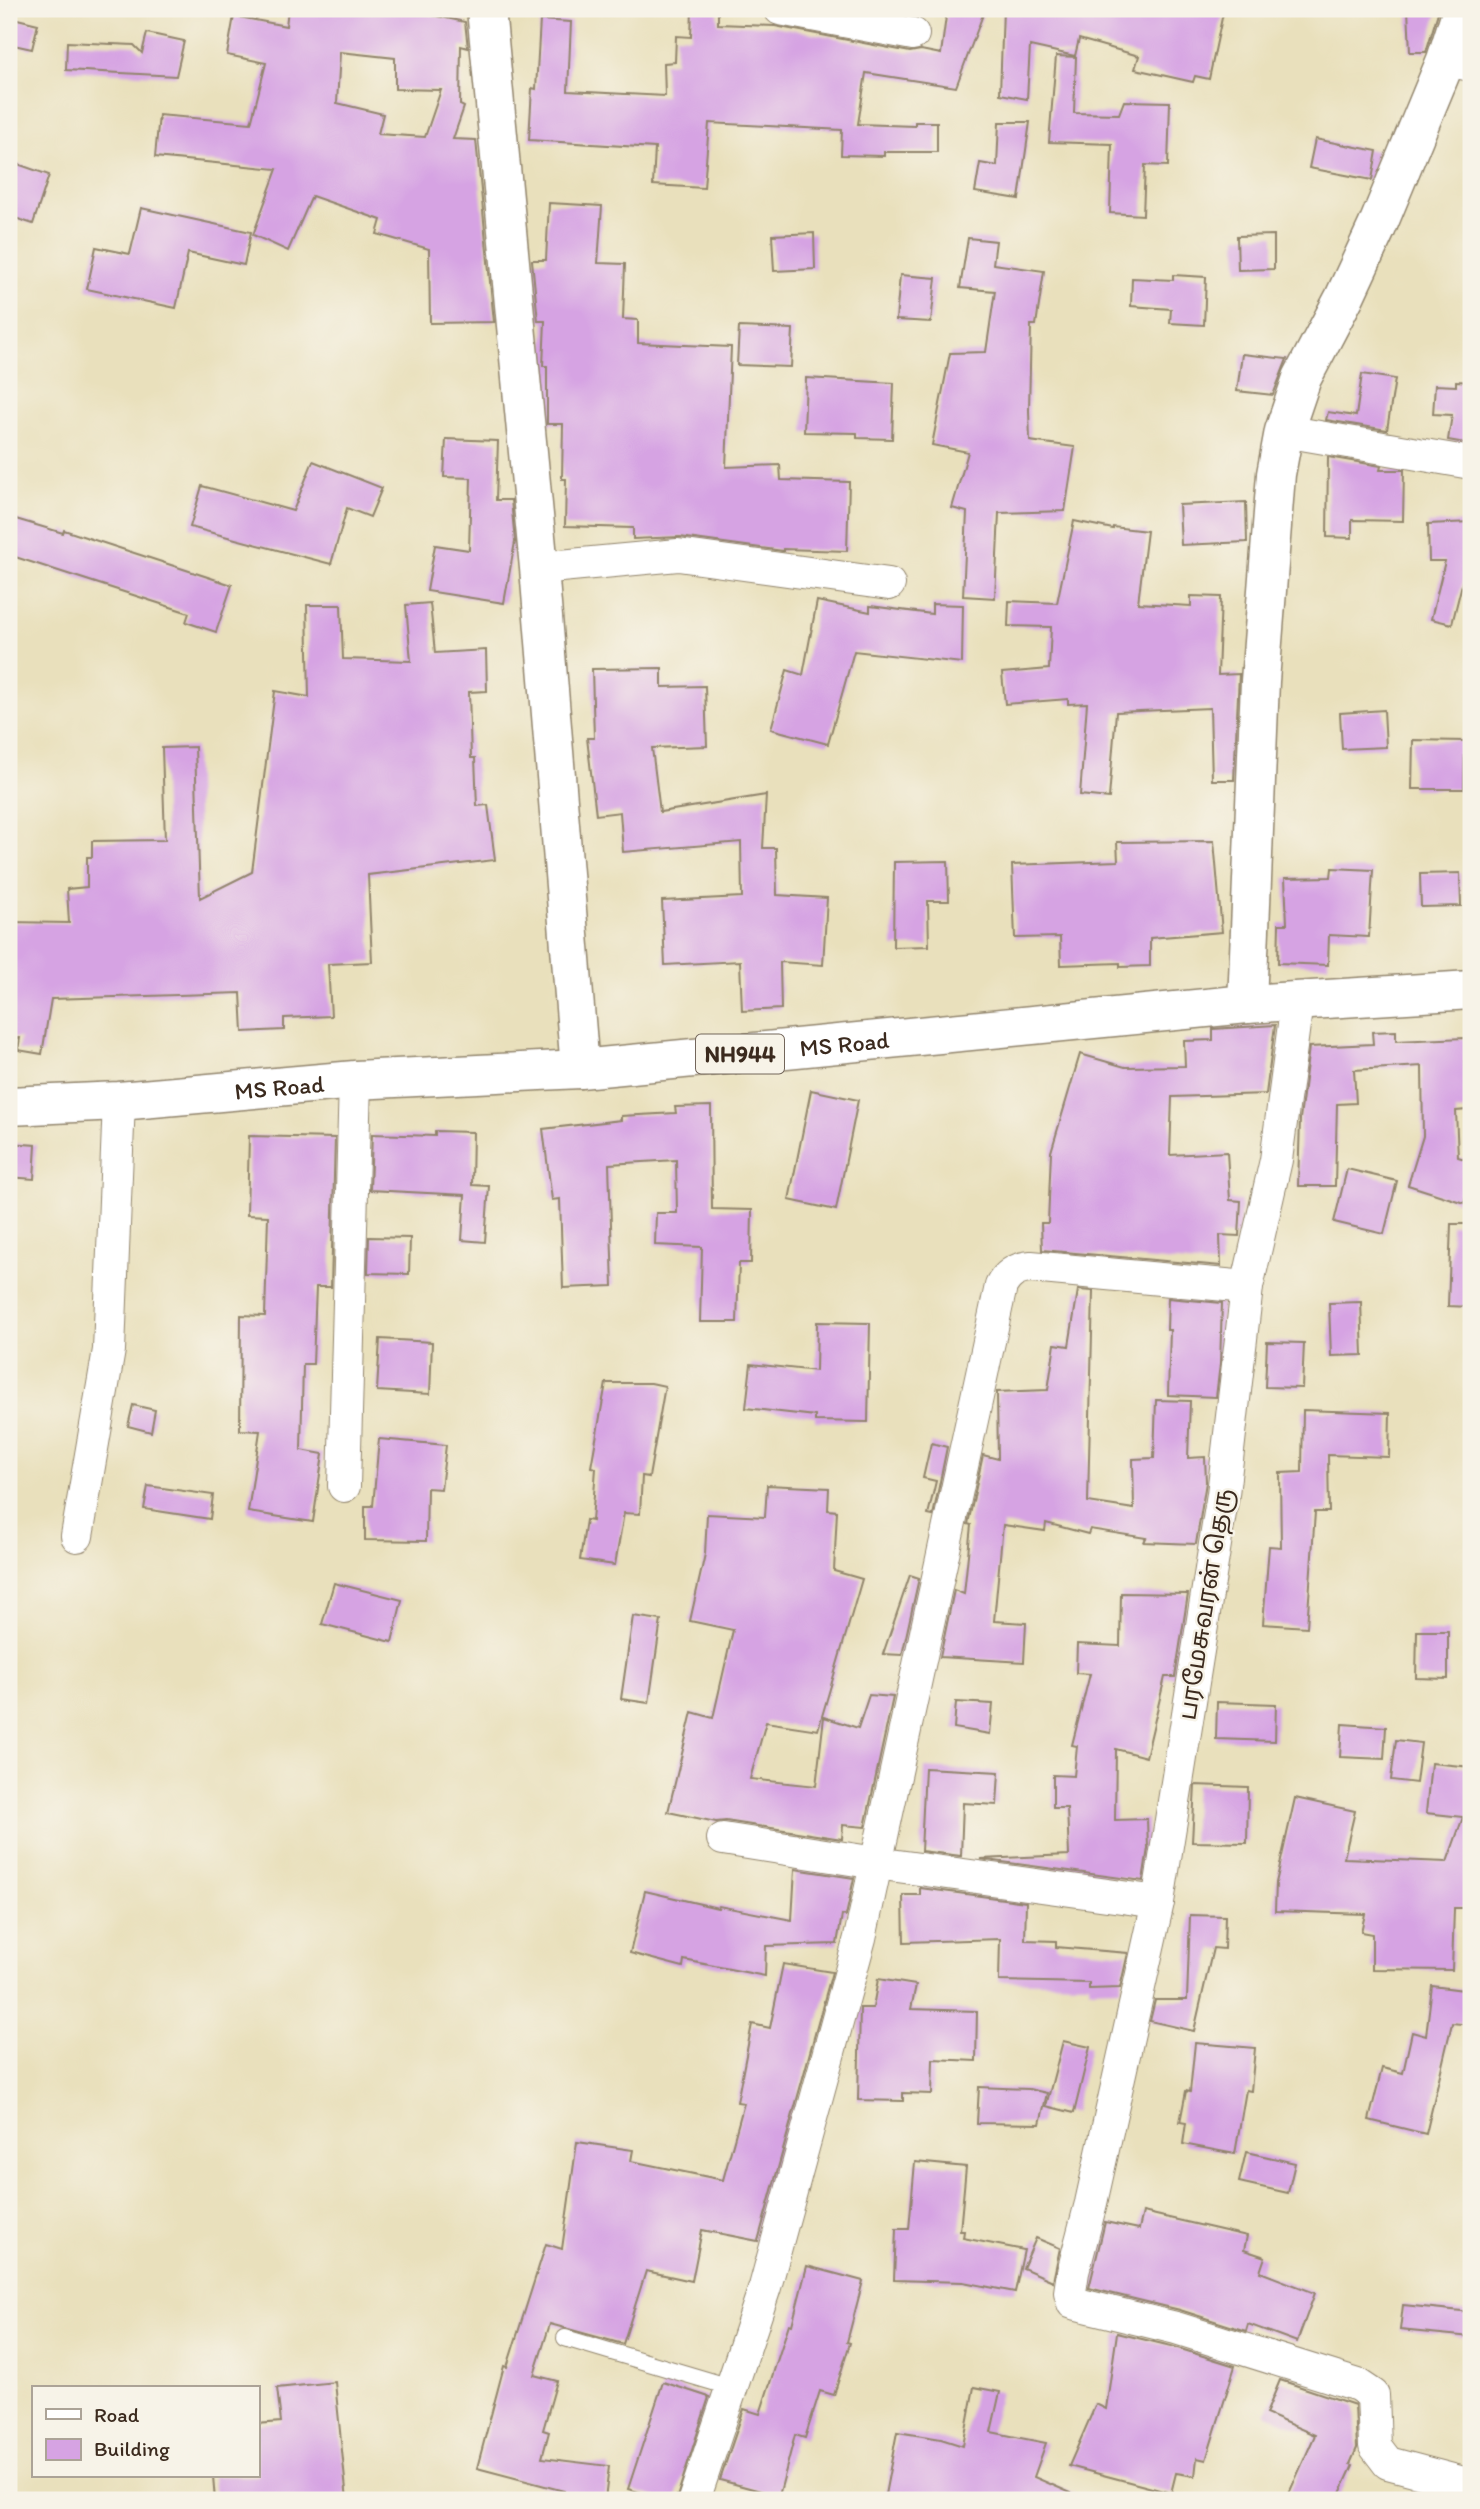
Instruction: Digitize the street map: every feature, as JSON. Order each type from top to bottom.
[{"type":"main road","points":[[485,9],[539,568],[580,1069]]},
{"type":"main road","points":[[1248,1004],[1260,681],[1276,474],[1284,431],[1301,378],[1344,298],[1459,63],[1462,9]]},
{"type":"main road","name":"MS Road","points":[[9,1106],[118,1101],[355,1080],[580,1069],[1248,1004],[1471,990]]},
{"type":"street","points":[[780,9],[913,34]]},
{"type":"street","points":[[1284,431],[1471,463]]},
{"type":"street","points":[[539,568],[678,555],[889,584]]},
{"type":"street","name":"பரமேசுவரன் தெரு","points":[[1297,1002],[1276,1160],[1247,1287],[1223,1494],[1158,1902],[1070,2292],[1073,2303],[1176,2328],[1358,2385],[1373,2395],[1375,2446],[1388,2463],[1454,2488]]},
{"type":"street","points":[[344,1486],[355,1080]]},
{"type":"street","points":[[77,1536],[109,1350],[118,1101]]},
{"type":"street","points":[[704,2498],[730,2387],[765,2287],[860,1938],[998,1300],[1005,1278],[1021,1268],[1031,1267],[1247,1287]]},
{"type":"street","points":[[723,1839],[1158,1902]]},
{"type":"lane","points":[[565,2338],[730,2387]]},
{"type":"building","points":[[288,9],[418,12],[465,22],[468,48],[461,46],[460,105],[464,107],[453,139],[476,140],[494,322],[430,323],[429,249],[377,234],[381,220],[312,196],[288,251],[253,235],[277,169],[155,157],[159,115],[251,123],[266,63],[227,55],[234,16],[286,26]],"holes":[[[340,52],[395,58],[395,89],[441,90],[425,137],[378,134],[383,114],[337,103]]]},
{"type":"building","points":[[692,9],[718,9],[718,24],[775,26],[910,52],[921,50],[941,54],[947,9],[985,9],[956,87],[866,73],[858,124],[915,126],[915,122],[937,122],[937,152],[884,152],[884,156],[841,155],[842,130],[709,123],[704,188],[653,185],[655,148],[529,140],[532,88],[536,89],[540,20],[571,22],[568,91],[665,96],[664,63],[675,62],[676,36],[691,37]]},
{"type":"building","points":[[1003,9],[1201,9],[1223,13],[1209,79],[1195,76],[1193,82],[1135,69],[1139,56],[1079,39],[1075,56],[1030,46],[1027,99],[1000,94]]},
{"type":"building","points":[[1408,9],[1439,9],[1426,52],[1410,52]]},
{"type":"building","points":[[9,17],[38,24],[32,49],[9,44]]},
{"type":"building","points":[[147,33],[184,41],[176,76],[66,70],[67,42],[134,45],[142,53]]},
{"type":"building","points":[[1056,56],[1076,57],[1074,113],[1119,114],[1124,101],[1170,102],[1168,166],[1145,165],[1143,215],[1110,213],[1112,144],[1049,142]]},
{"type":"building","points":[[999,122],[1030,122],[1019,199],[975,192],[980,163],[997,166]]},
{"type":"building","points":[[1315,139],[1377,151],[1372,180],[1309,168]]},
{"type":"building","points":[[9,161],[49,175],[33,224],[9,216]]},
{"type":"building","points":[[549,203],[602,206],[598,263],[625,264],[623,319],[638,320],[638,343],[731,347],[726,467],[780,465],[781,480],[849,482],[847,551],[783,551],[680,537],[633,539],[633,528],[565,526],[563,424],[547,424],[547,366],[543,366],[545,321],[538,321],[532,260],[546,260]]},
{"type":"building","points":[[141,208],[251,232],[244,265],[188,253],[176,308],[87,289],[96,247],[130,254]]},
{"type":"building","points":[[814,233],[815,269],[774,271],[772,235]]},
{"type":"building","points":[[1274,235],[1274,269],[1238,270],[1237,236]]},
{"type":"building","points":[[968,238],[996,241],[993,264],[1044,271],[1036,325],[1031,325],[1030,441],[1075,447],[1065,511],[999,513],[995,598],[963,596],[967,512],[952,508],[968,452],[932,445],[950,353],[986,352],[995,291],[960,288]]},
{"type":"building","points":[[900,275],[936,278],[931,322],[896,320]]},
{"type":"building","points":[[1173,275],[1206,277],[1204,325],[1170,323],[1171,309],[1131,306],[1132,278],[1173,280]]},
{"type":"building","points":[[739,327],[793,329],[791,367],[737,365]]},
{"type":"building","points":[[1242,354],[1287,359],[1273,395],[1237,391]]},
{"type":"building","points":[[1362,374],[1395,379],[1387,430],[1326,420],[1328,412],[1356,416]]},
{"type":"building","points":[[806,378],[894,383],[892,439],[857,438],[857,433],[804,432]]},
{"type":"building","points":[[1456,381],[1471,382],[1471,444],[1448,440],[1452,415],[1433,414],[1435,385],[1456,386]]},
{"type":"building","points":[[446,439],[498,441],[496,500],[511,500],[515,542],[504,603],[427,591],[435,545],[469,550],[471,478],[444,477]]},
{"type":"building","points":[[1328,457],[1381,466],[1380,470],[1404,470],[1403,521],[1352,520],[1352,538],[1327,537]]},
{"type":"building","points":[[313,461],[382,488],[370,517],[347,508],[331,564],[190,527],[202,486],[293,511]]},
{"type":"building","points":[[1246,502],[1247,542],[1181,545],[1179,505]]},
{"type":"building","points":[[9,517],[63,533],[64,530],[232,585],[216,632],[186,622],[189,613],[9,555]]},
{"type":"building","points":[[1074,521],[1113,529],[1147,531],[1138,603],[1191,606],[1191,596],[1221,597],[1218,675],[1239,674],[1234,780],[1212,780],[1210,708],[1116,712],[1109,798],[1080,795],[1087,703],[1068,704],[1068,699],[1005,704],[1002,673],[1049,669],[1051,627],[1008,626],[1009,601],[1057,603]]},
{"type":"building","points":[[1471,522],[1471,560],[1468,560],[1452,624],[1431,619],[1445,561],[1429,561],[1428,524]]},
{"type":"building","points":[[817,601],[870,612],[870,606],[932,614],[932,604],[963,605],[962,663],[854,651],[828,744],[771,729],[787,670],[803,675]]},
{"type":"building","points":[[430,603],[435,653],[486,650],[487,691],[469,692],[471,758],[475,758],[477,806],[488,805],[495,860],[368,875],[372,962],[328,964],[331,1016],[284,1018],[284,1030],[243,1032],[241,993],[51,999],[42,1054],[18,1050],[20,1038],[9,1038],[9,922],[69,923],[67,889],[87,887],[87,857],[92,857],[92,841],[165,840],[162,748],[195,747],[200,898],[252,872],[275,691],[309,697],[307,605],[341,605],[343,659],[411,661],[406,605]]},
{"type":"building","points":[[662,668],[662,687],[705,686],[707,746],[652,748],[660,812],[766,795],[763,848],[776,848],[777,895],[827,898],[823,965],[780,962],[781,1009],[742,1011],[740,961],[665,965],[662,901],[742,897],[741,842],[623,852],[620,812],[596,815],[587,738],[594,738],[592,669]]},
{"type":"building","points":[[1384,710],[1386,747],[1342,749],[1340,713]]},
{"type":"building","points":[[1413,740],[1465,741],[1464,789],[1412,789]]},
{"type":"building","points":[[1214,841],[1222,932],[1150,938],[1150,966],[1120,967],[1120,963],[1061,965],[1060,937],[1015,938],[1012,865],[1118,861],[1117,842]]},
{"type":"building","points":[[948,861],[949,901],[928,901],[929,946],[893,947],[894,862]]},
{"type":"building","points":[[1332,868],[1373,870],[1369,937],[1329,935],[1328,965],[1278,963],[1279,924],[1287,924],[1285,878],[1331,877]]},
{"type":"building","points":[[1460,873],[1461,906],[1421,907],[1420,874]]},
{"type":"building","points":[[1275,1025],[1266,1094],[1172,1097],[1170,1155],[1227,1152],[1230,1200],[1241,1201],[1239,1236],[1220,1235],[1221,1266],[1042,1250],[1041,1223],[1048,1223],[1051,1152],[1080,1054],[1125,1067],[1185,1066],[1184,1041],[1213,1040],[1213,1029]]},
{"type":"building","points":[[1396,1031],[1396,1041],[1465,1038],[1467,1110],[1456,1111],[1458,1157],[1471,1161],[1471,1180],[1464,1203],[1408,1185],[1423,1136],[1422,1066],[1354,1070],[1356,1103],[1337,1104],[1335,1186],[1298,1186],[1300,1119],[1309,1047],[1373,1044],[1372,1032]]},
{"type":"building","points":[[811,1090],[858,1100],[836,1210],[789,1200]]},
{"type":"building","points":[[711,1106],[712,1209],[752,1210],[751,1263],[739,1263],[737,1322],[700,1322],[702,1247],[655,1245],[656,1213],[677,1213],[676,1160],[609,1164],[613,1286],[563,1288],[560,1199],[552,1200],[543,1129],[621,1120],[621,1116],[676,1113],[675,1107]]},
{"type":"building","points":[[435,1131],[473,1132],[472,1185],[489,1186],[485,1242],[462,1240],[465,1195],[370,1190],[372,1134],[435,1136]]},
{"type":"building","points":[[249,1136],[335,1138],[331,1287],[316,1287],[313,1364],[303,1364],[301,1450],[323,1454],[313,1522],[248,1512],[260,1431],[240,1430],[241,1315],[265,1316],[268,1216],[247,1215]]},
{"type":"building","points":[[9,1143],[36,1145],[34,1179],[9,1177]]},
{"type":"building","points":[[1347,1169],[1397,1181],[1384,1234],[1334,1222]]},
{"type":"building","points":[[1451,1224],[1471,1224],[1471,1307],[1448,1306]]},
{"type":"building","points":[[369,1237],[410,1238],[409,1274],[368,1273]]},
{"type":"building","points":[[1078,1290],[1093,1291],[1088,1502],[1134,1509],[1133,1459],[1154,1458],[1156,1400],[1190,1401],[1188,1458],[1205,1457],[1206,1482],[1196,1544],[1144,1542],[1146,1538],[1090,1529],[1088,1534],[1046,1523],[1045,1531],[1003,1525],[994,1621],[1026,1623],[1024,1662],[940,1657],[954,1590],[964,1594],[971,1525],[968,1524],[983,1455],[998,1459],[997,1392],[1048,1390],[1055,1344],[1069,1346]]},
{"type":"building","points":[[1168,1298],[1222,1303],[1216,1397],[1168,1395]]},
{"type":"building","points":[[1361,1302],[1363,1355],[1331,1356],[1329,1303]]},
{"type":"building","points":[[817,1322],[870,1323],[868,1422],[815,1421],[815,1416],[746,1408],[751,1364],[816,1371]]},
{"type":"building","points":[[380,1339],[432,1342],[430,1394],[377,1391]]},
{"type":"building","points":[[1267,1342],[1304,1343],[1302,1388],[1265,1387]]},
{"type":"building","points":[[606,1383],[651,1383],[665,1386],[649,1477],[642,1476],[640,1514],[624,1513],[615,1565],[580,1560],[586,1520],[592,1521],[596,1468],[591,1467]]},
{"type":"building","points":[[133,1405],[155,1410],[151,1432],[128,1426]]},
{"type":"building","points":[[1303,1410],[1390,1413],[1389,1457],[1328,1455],[1329,1512],[1315,1512],[1307,1627],[1263,1624],[1269,1546],[1281,1547],[1280,1473],[1302,1472]]},
{"type":"building","points":[[379,1439],[446,1445],[441,1489],[427,1488],[426,1541],[365,1540],[365,1506],[373,1506]]},
{"type":"building","points":[[931,1443],[947,1447],[933,1516],[928,1515],[936,1481],[923,1478]]},
{"type":"building","points":[[767,1485],[829,1488],[828,1510],[837,1511],[834,1571],[862,1579],[818,1730],[766,1722],[750,1779],[816,1786],[824,1717],[858,1728],[869,1695],[893,1697],[865,1827],[843,1825],[842,1839],[726,1821],[716,1822],[668,1812],[692,1712],[713,1718],[733,1630],[690,1621],[705,1554],[707,1514],[765,1517]]},
{"type":"building","points":[[148,1486],[213,1495],[210,1519],[144,1509]]},
{"type":"building","points":[[910,1575],[919,1578],[902,1655],[883,1654]]},
{"type":"building","points":[[334,1583],[402,1600],[392,1642],[322,1624]]},
{"type":"building","points":[[1121,1593],[1188,1594],[1175,1677],[1165,1677],[1146,1757],[1116,1749],[1115,1820],[1147,1819],[1148,1848],[1143,1881],[980,1859],[1069,1855],[1067,1808],[1053,1808],[1053,1775],[1074,1776],[1077,1746],[1072,1745],[1090,1674],[1076,1673],[1077,1644],[1120,1646]]},
{"type":"building","points":[[633,1616],[661,1620],[649,1703],[621,1699]]},
{"type":"building","points":[[1417,1631],[1448,1631],[1448,1679],[1416,1678]]},
{"type":"building","points":[[956,1702],[993,1704],[990,1734],[954,1728]]},
{"type":"building","points":[[1217,1702],[1276,1704],[1275,1741],[1216,1739]]},
{"type":"building","points":[[1342,1724],[1386,1727],[1384,1759],[1340,1757]]},
{"type":"building","points":[[1396,1740],[1421,1743],[1416,1783],[1391,1780]]},
{"type":"building","points":[[1431,1763],[1471,1767],[1471,1908],[1454,1908],[1452,1970],[1372,1969],[1372,1934],[1361,1932],[1365,1914],[1275,1911],[1276,1883],[1295,1798],[1355,1811],[1344,1858],[1447,1862],[1463,1817],[1426,1813]]},
{"type":"building","points":[[925,1768],[999,1772],[997,1805],[963,1803],[961,1856],[921,1851]]},
{"type":"building","points":[[1195,1785],[1248,1787],[1247,1843],[1192,1842]]},
{"type":"building","points":[[795,1869],[854,1878],[846,1916],[842,1915],[837,1944],[766,1946],[765,1976],[684,1960],[683,1967],[630,1953],[645,1891],[718,1908],[719,1906],[792,1920]]},
{"type":"building","points":[[920,1888],[1026,1902],[1025,1940],[1056,1941],[1056,1947],[1128,1953],[1120,1988],[1089,1989],[1089,1983],[999,1981],[1000,1939],[904,1942],[903,1895],[920,1895]]},
{"type":"building","points":[[1190,1915],[1225,1916],[1224,1949],[1213,1948],[1194,2031],[1150,2021],[1155,2000],[1187,2000]]},
{"type":"building","points":[[783,1964],[832,1972],[758,2241],[702,2230],[692,2281],[646,2271],[623,2344],[550,2324],[534,2375],[557,2381],[543,2430],[549,2432],[542,2458],[609,2466],[605,2500],[563,2500],[564,2491],[477,2468],[504,2366],[507,2367],[546,2244],[562,2249],[577,2142],[633,2150],[631,2161],[723,2180],[744,2103],[737,2102],[752,2024],[770,2028]]},
{"type":"building","points":[[878,1979],[916,1985],[911,2009],[977,2011],[976,2061],[933,2059],[932,2094],[903,2093],[903,2101],[858,2100],[860,2008],[873,2008]]},
{"type":"building","points":[[1432,1986],[1471,1991],[1471,2025],[1452,2023],[1426,2134],[1369,2120],[1382,2068],[1403,2073],[1412,2032],[1426,2036]]},
{"type":"building","points":[[1063,2041],[1090,2047],[1074,2113],[1046,2106]]},
{"type":"building","points":[[1195,2043],[1255,2048],[1251,2091],[1246,2090],[1235,2154],[1183,2144],[1186,2123],[1180,2122],[1186,2091],[1190,2092]]},
{"type":"building","points":[[979,2087],[1029,2089],[1047,2093],[1040,2124],[977,2123]]},
{"type":"building","points":[[1246,2152],[1295,2163],[1288,2193],[1239,2182]]},
{"type":"building","points":[[915,2162],[966,2167],[960,2231],[964,2231],[963,2238],[1024,2250],[1015,2292],[963,2282],[894,2280],[896,2229],[909,2229]]},
{"type":"building","points":[[1143,2212],[1247,2236],[1244,2250],[1265,2257],[1260,2272],[1315,2293],[1297,2342],[1248,2324],[1246,2331],[1180,2310],[1089,2288],[1105,2222],[1139,2229]]},
{"type":"building","points":[[1036,2238],[1060,2248],[1053,2281],[1023,2268]]},
{"type":"building","points":[[807,2266],[863,2281],[847,2342],[850,2343],[834,2395],[820,2391],[805,2438],[795,2435],[779,2496],[720,2480],[744,2409],[760,2414],[789,2324],[792,2325]]},
{"type":"building","points":[[1403,2305],[1471,2312],[1471,2337],[1400,2330]]},
{"type":"building","points":[[1117,2333],[1235,2366],[1206,2460],[1197,2458],[1195,2476],[1176,2473],[1171,2493],[1069,2466],[1096,2404],[1106,2409]]},
{"type":"building","points":[[1280,2380],[1355,2405],[1357,2448],[1350,2464],[1353,2465],[1337,2500],[1286,2500],[1315,2435],[1266,2414]]},
{"type":"building","points":[[335,2382],[347,2500],[215,2500],[213,2478],[259,2478],[259,2424],[281,2422],[277,2388]]},
{"type":"building","points":[[663,2382],[709,2397],[676,2500],[666,2500],[628,2489]]},
{"type":"building","points":[[974,2387],[1000,2392],[991,2432],[1046,2443],[1034,2477],[1087,2500],[884,2500],[897,2432],[941,2439],[963,2446]]}]
